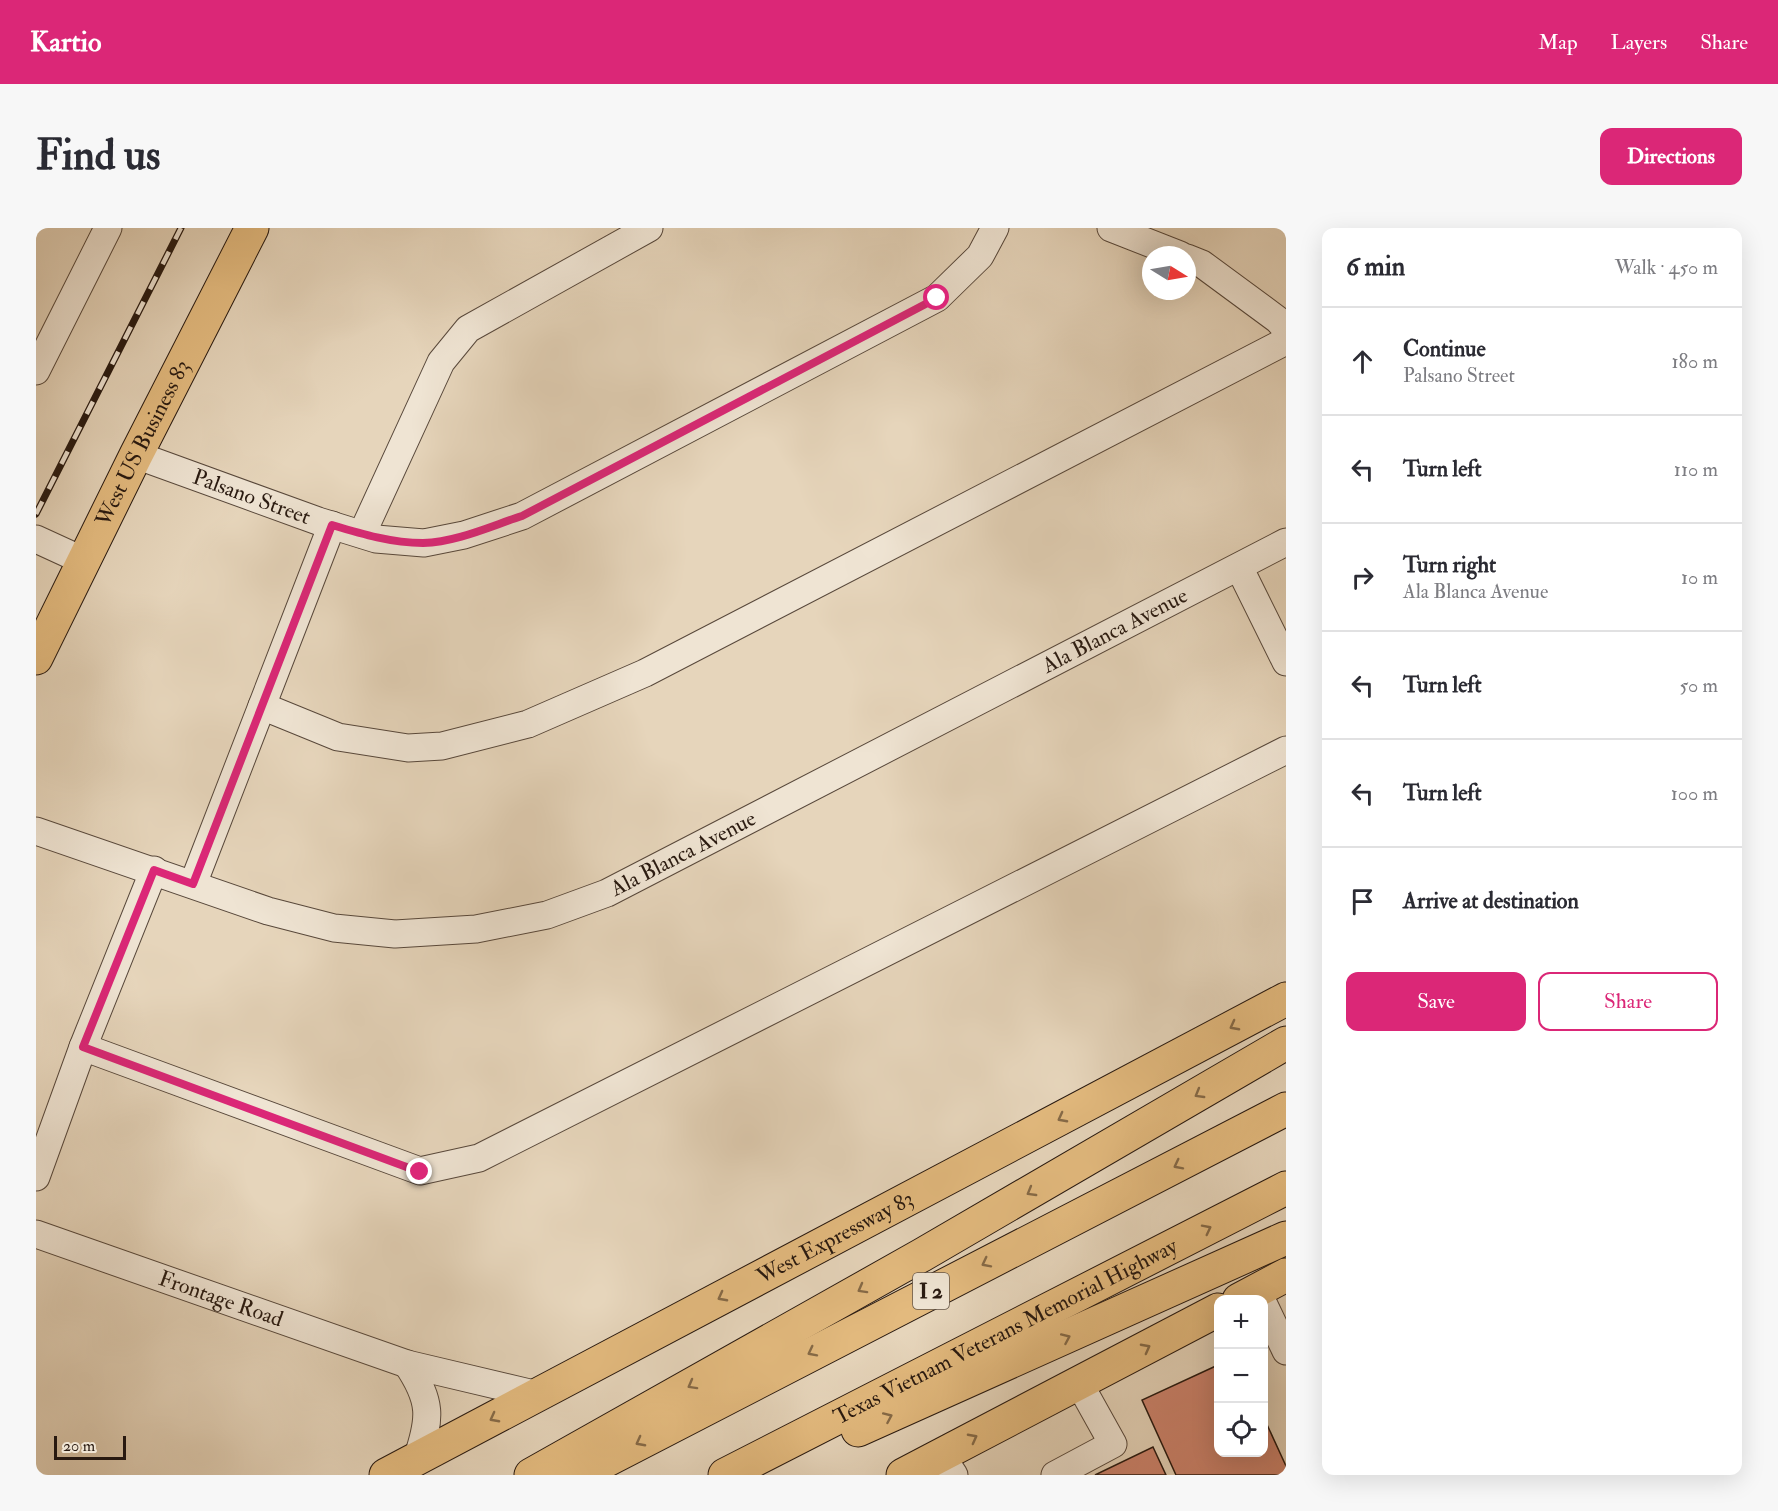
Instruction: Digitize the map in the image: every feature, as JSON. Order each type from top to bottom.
[{"type":"main road","name":"West US Business 83","points":[[36,658],[135,455],[252,228]]},
{"type":"main road","name":"West Expressway 83","points":[[386,1475],[1286,999]]},
{"type":"main road","points":[[531,1475],[922,1255],[1286,1043]]},
{"type":"main road","name":"I 2","points":[[578,1475],[1286,1109]]},
{"type":"main road","name":"Texas Vietnam Veterans Memorial Highway","points":[[725,1475],[1286,1188]]},
{"type":"main road","points":[[757,1475],[1170,1292],[1286,1238]]},
{"type":"main road","points":[[1260,1295],[1286,1275]]},
{"type":"main road","points":[[903,1475],[948,1465],[1079,1383],[1214,1312]]},
{"type":"street","points":[[36,371],[108,228]]},
{"type":"street","points":[[362,534],[441,362],[468,329],[649,228]]},
{"type":"street","name":"Palsano Street","points":[[135,455],[332,525],[376,538],[424,543],[464,535],[522,516],[937,298],[980,256],[995,228]]},
{"type":"street","points":[[1112,228],[1157,246]]},
{"type":"street","points":[[1196,263],[1212,271],[1278,320],[1286,329]]},
{"type":"street","points":[[262,706],[338,737],[408,748],[442,746],[528,724],[645,673],[1286,341]]},
{"type":"street","points":[[193,884],[332,525]]},
{"type":"street","points":[[36,539],[84,561]]},
{"type":"street","name":"Ala Blanca Avenue","points":[[36,831],[268,911],[334,928],[384,933],[476,929],[547,915],[607,893],[1286,542]]},
{"type":"street","points":[[1239,567],[1286,662]]},
{"type":"street","points":[[83,1047],[420,1172],[479,1158],[1286,750]]},
{"type":"street","points":[[36,1178],[83,1047],[154,870]]},
{"type":"street","name":"Frontage Road","points":[[36,1233],[407,1365],[538,1395]]},
{"type":"street","points":[[1268,1321],[1286,1351]]},
{"type":"street","points":[[407,1365],[423,1387],[428,1409],[426,1433],[417,1459]]},
{"type":"street","points":[[1054,1475],[1113,1444],[1079,1383]]},
{"type":"building","points":[[1214,1367],[1214,1457],[1268,1457],[1268,1427],[1286,1466],[1286,1475],[1176,1475],[1142,1400]]},
{"type":"building","points":[[1153,1447],[1166,1475],[1095,1475]]},
{"type":"railway","points":[[36,514],[181,228]]},
{"type":"route","points":[[420,1172],[83,1047],[154,870],[193,884],[332,525],[376,538],[424,543],[464,535],[522,516],[937,298]]}]
